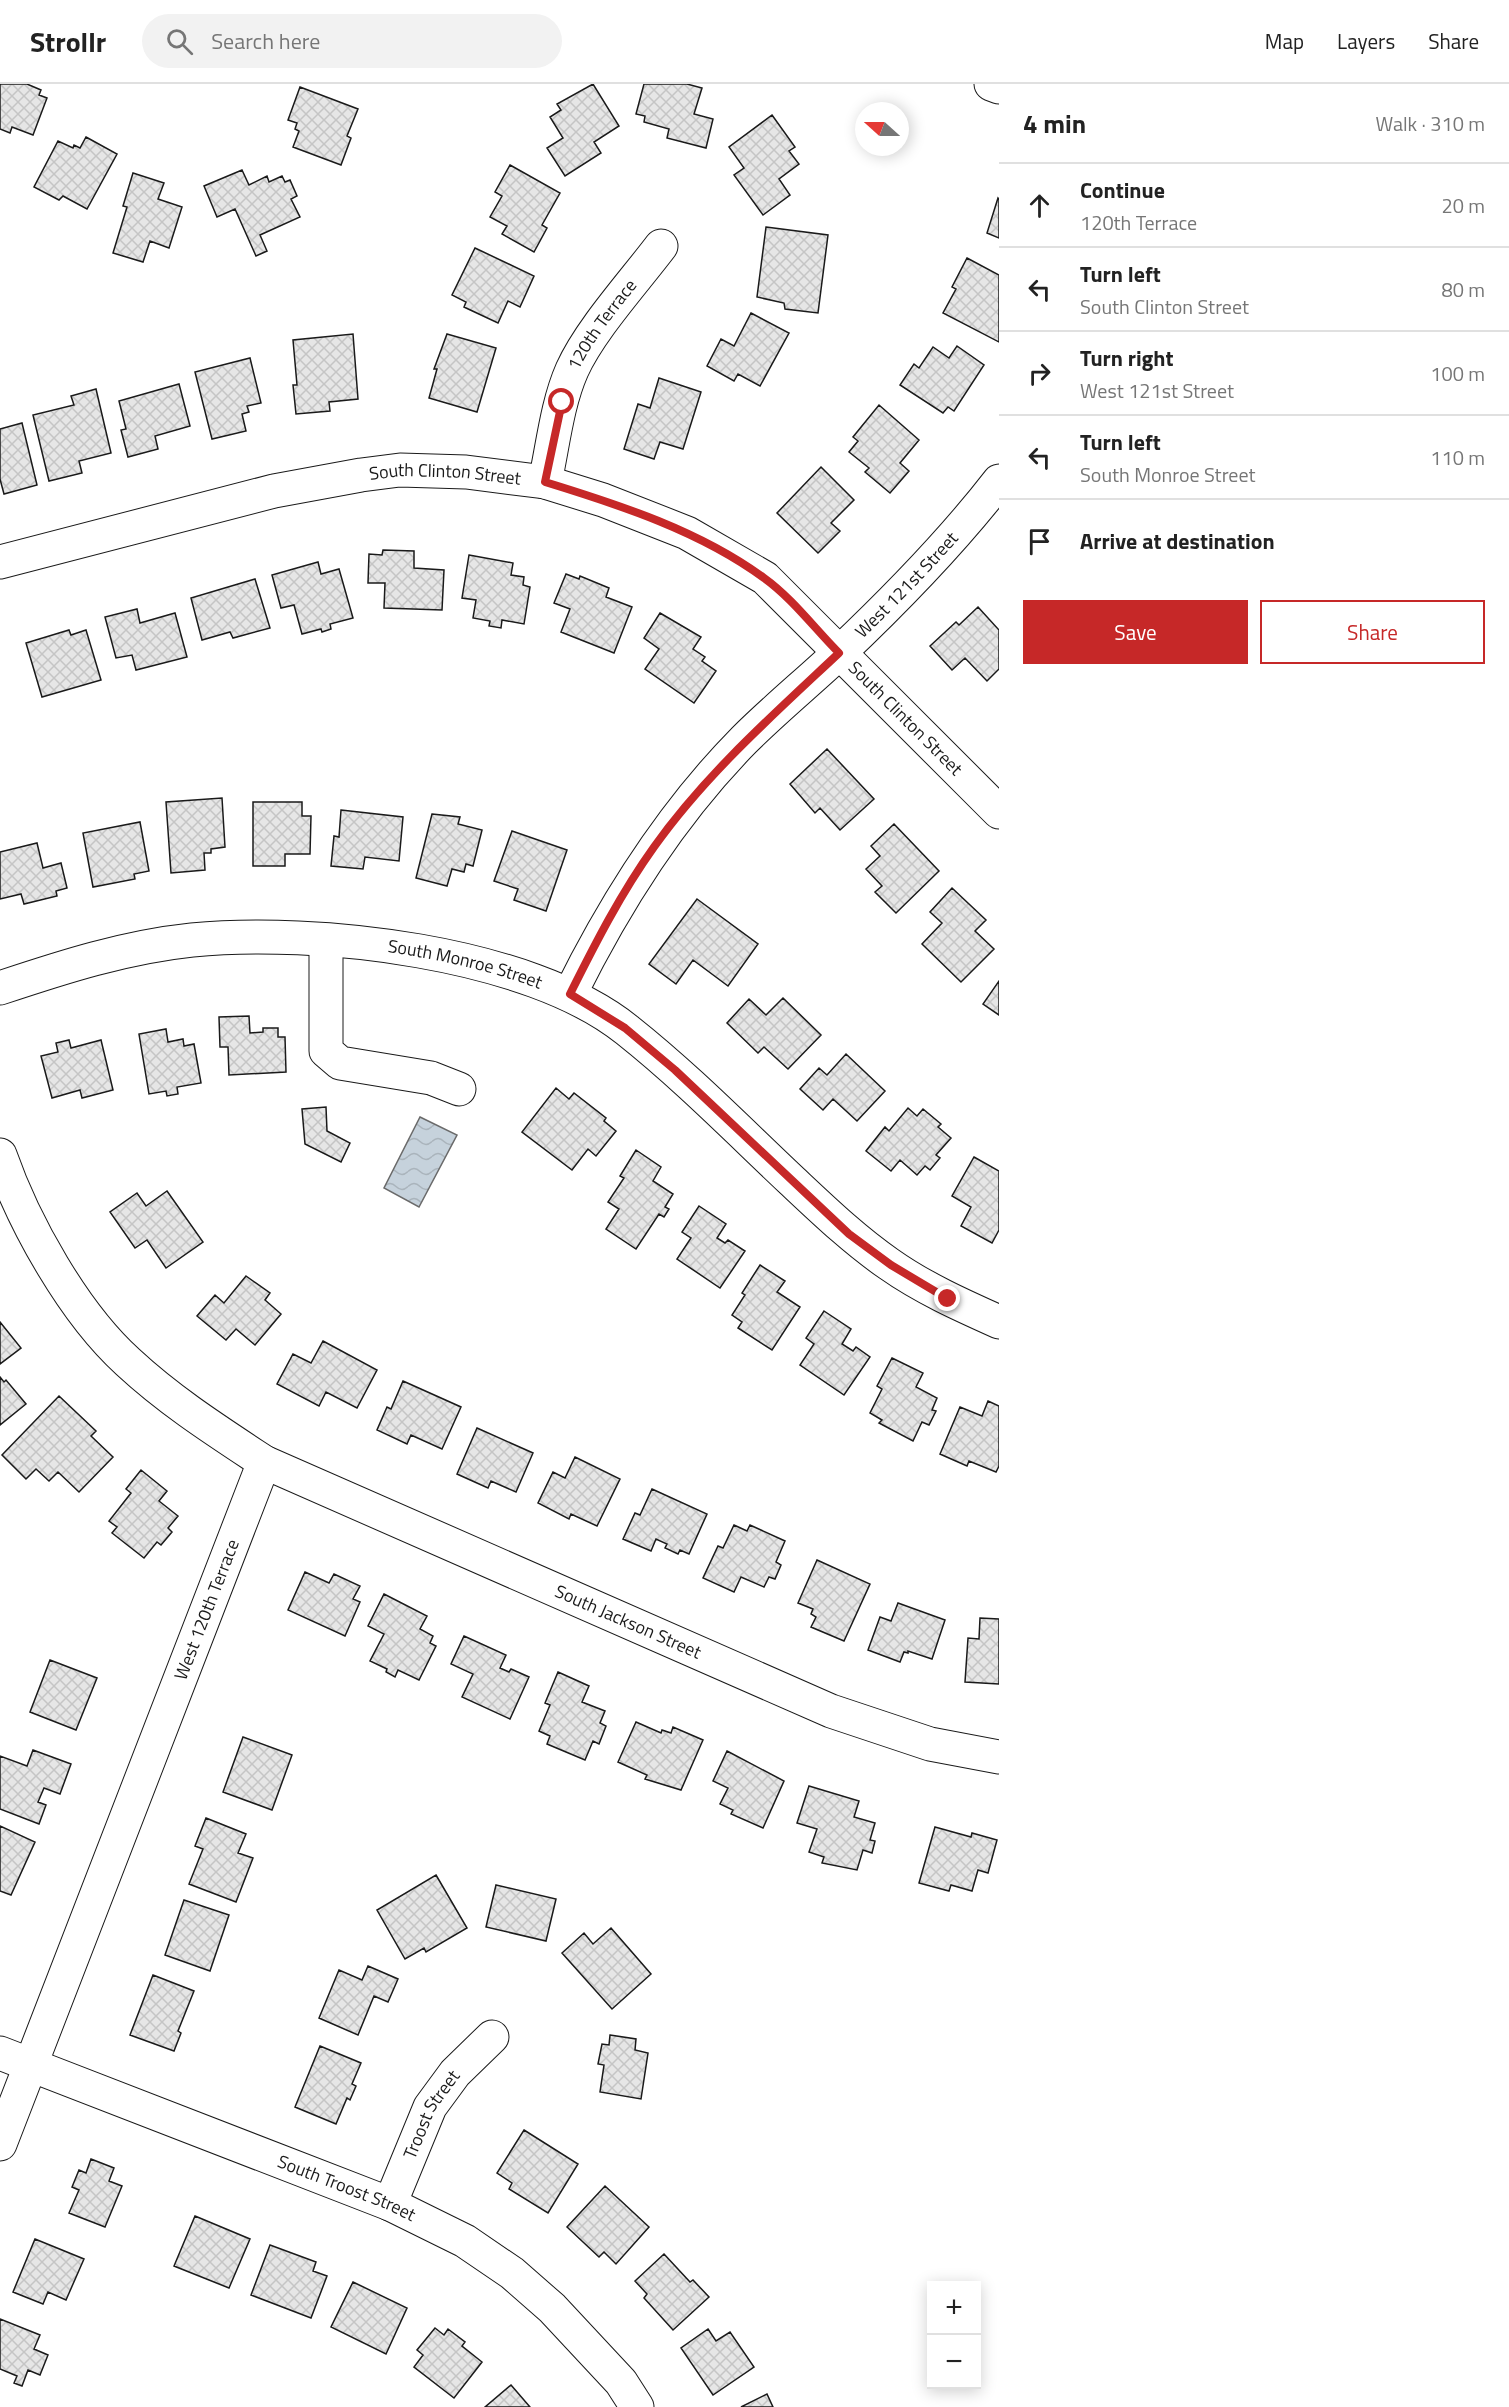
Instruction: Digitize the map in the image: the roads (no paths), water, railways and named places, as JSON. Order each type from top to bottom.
[{"type":"street","points":[[991,84],[999,87]]},
{"type":"street","name":"120th Terrace","points":[[545,482],[562,402],[572,371],[584,347],[660,246]]},
{"type":"street","name":"South Clinton Street","points":[[0,562],[274,491],[361,475],[400,470],[466,472],[545,482],[624,508],[687,533],[728,555],[765,579],[999,812]]},
{"type":"street","name":"West 121st Street","points":[[570,994],[606,923],[654,847],[744,741],[839,653],[926,567],[973,515],[999,481]]},
{"type":"street","name":"South Monroe Street","points":[[0,988],[101,955],[190,940],[242,937],[326,941],[410,949],[499,970],[570,994],[625,1028],[675,1070],[849,1234],[891,1265],[948,1299],[999,1322]]},
{"type":"street","points":[[326,941],[326,1051],[330,1056],[340,1063],[431,1078],[459,1089]]},
{"type":"street","points":[[0,1155],[11,1188],[39,1243],[84,1311],[119,1353],[181,1407],[264,1462]]},
{"type":"street","name":"South Jackson Street","points":[[264,1462],[831,1710],[930,1744],[999,1757]]},
{"type":"street","name":"West 120th Terrace","points":[[0,2144],[264,1462]]},
{"type":"street","name":"Troost Street","points":[[390,2204],[430,2107],[455,2073],[492,2037]]},
{"type":"street","name":"South Troost Street","points":[[0,2053],[390,2204],[465,2241],[512,2273],[591,2347],[621,2382],[637,2407]]},
{"type":"water","points":[[420,1117],[457,1135],[419,1207],[384,1188]]}]
